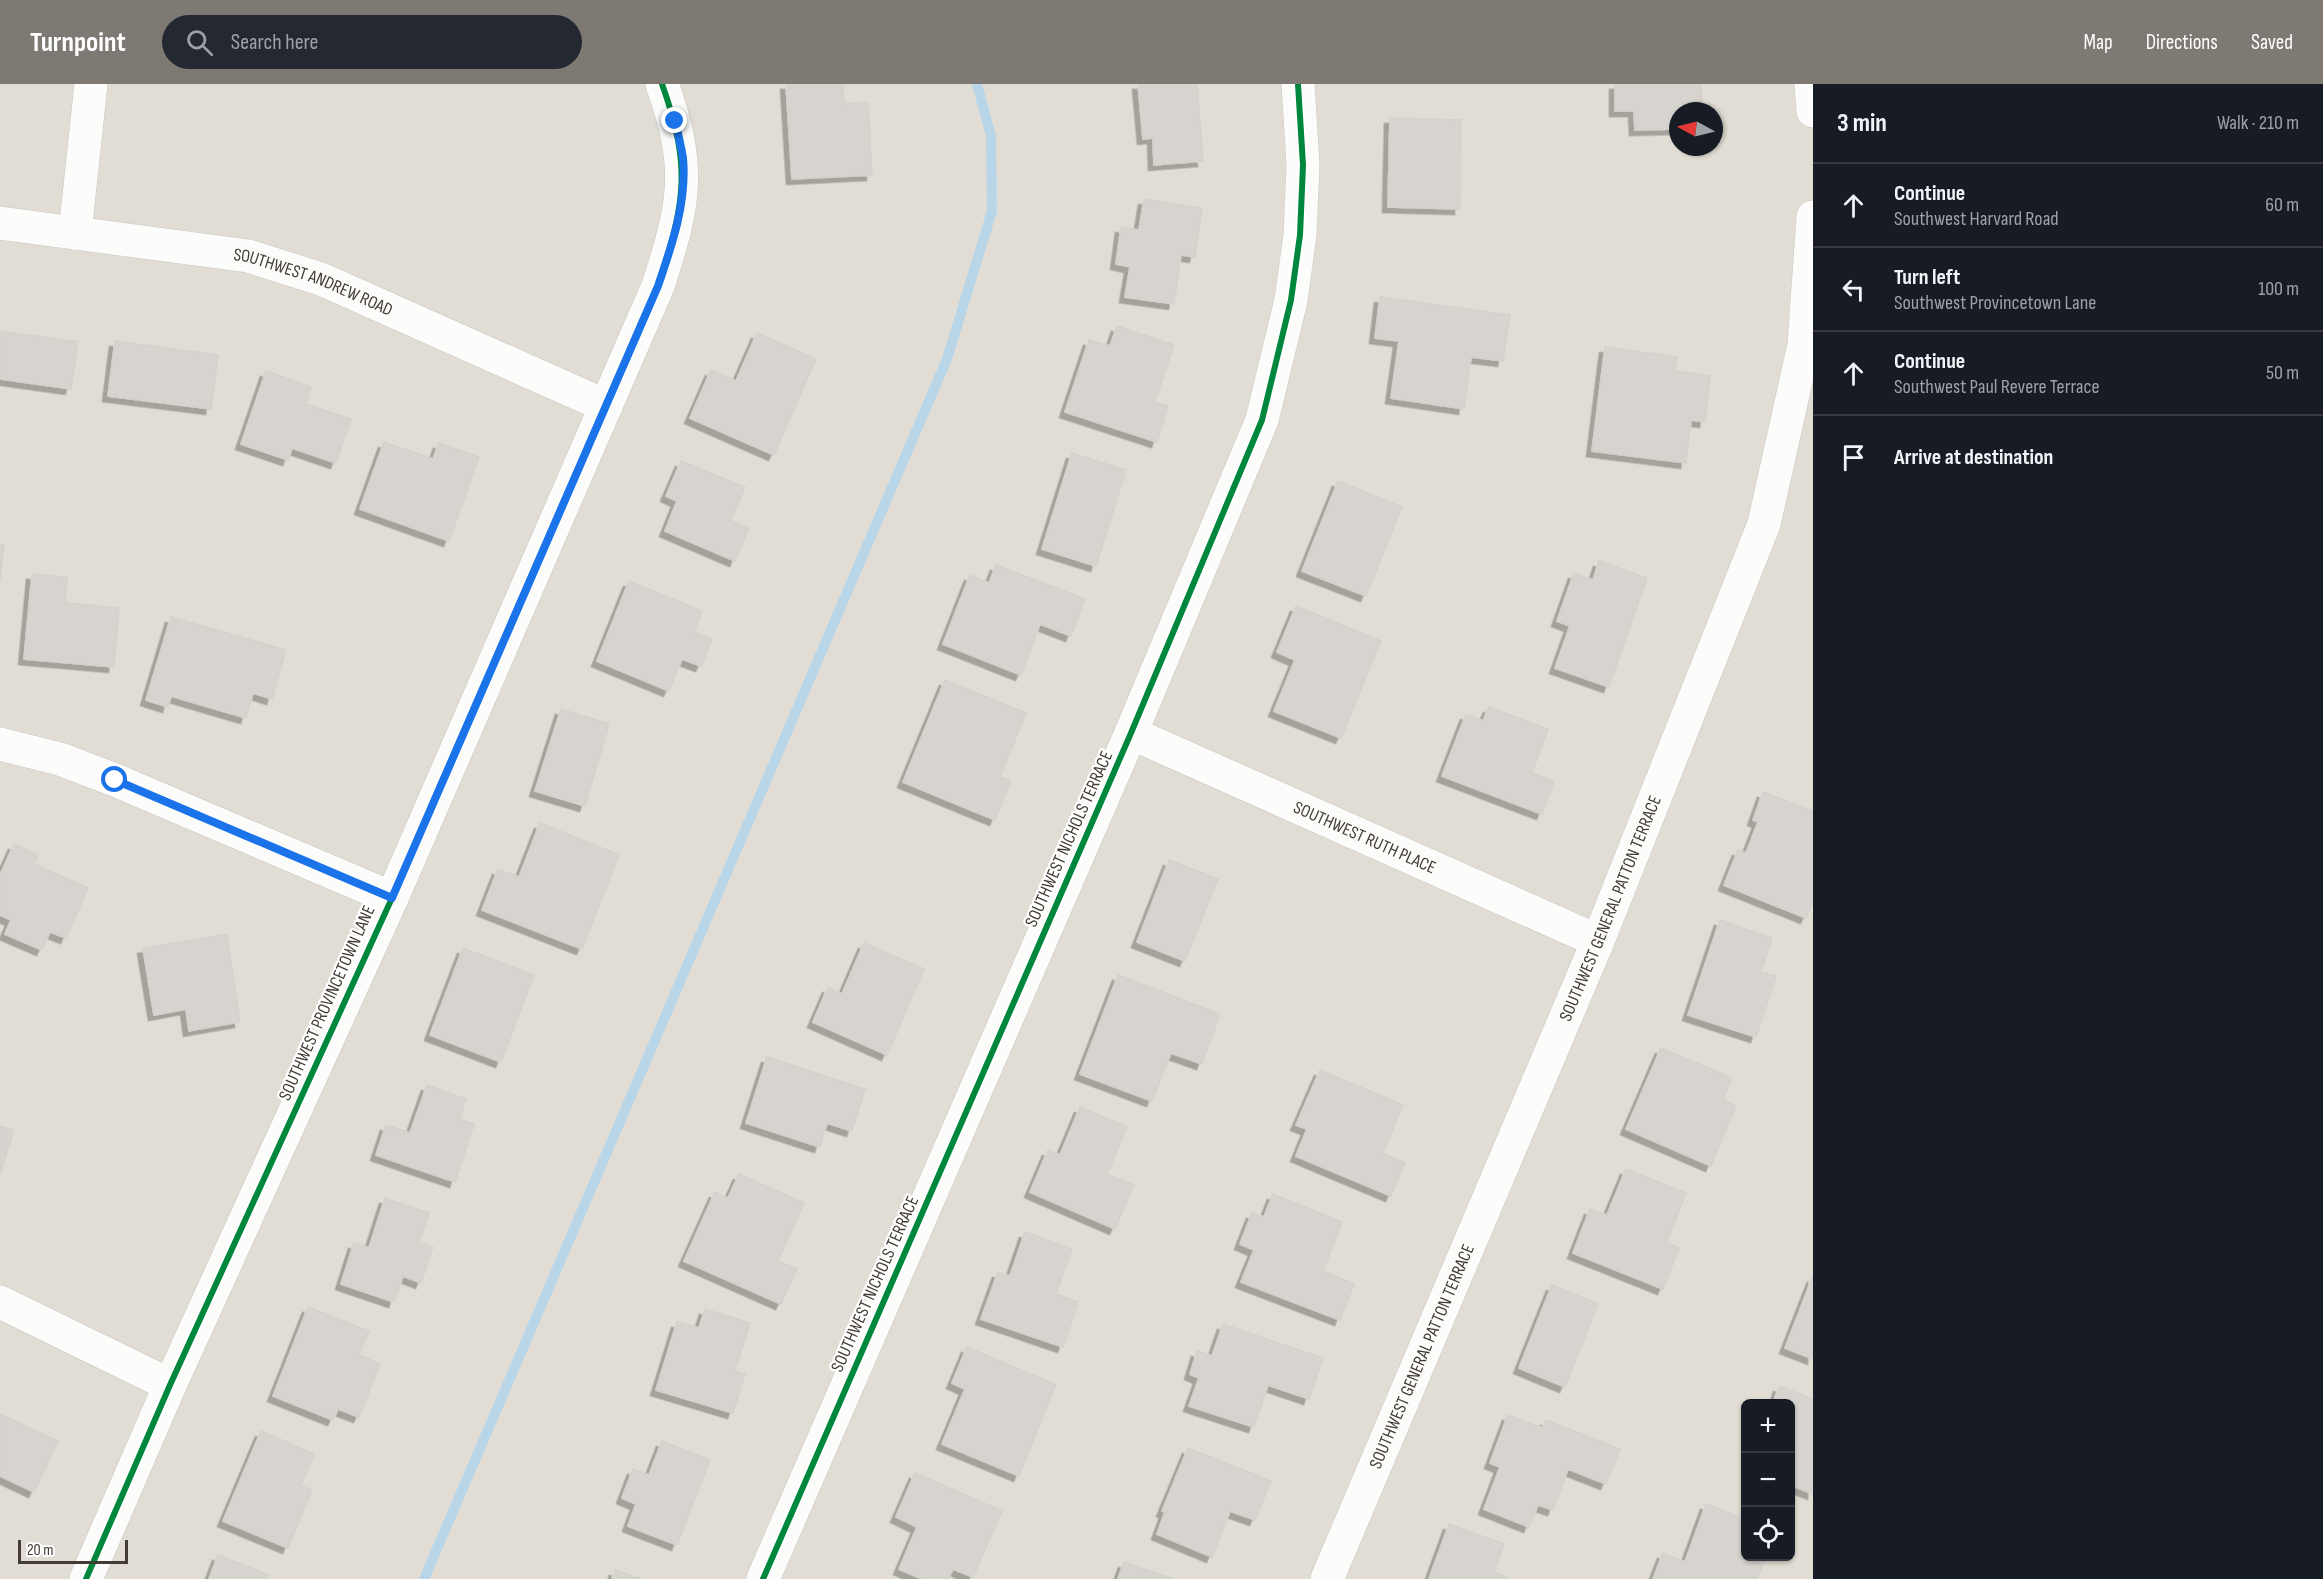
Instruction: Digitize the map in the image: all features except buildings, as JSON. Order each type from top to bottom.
[{"type":"street","points":[[75,233],[91,84]]},
{"type":"street","name":"SOUTHWEST PROVINCETOWN LANE","points":[[86,1579],[170,1385],[392,898],[658,286],[673,242],[681,207],[682,158],[675,121],[662,84]]},
{"type":"street","name":"SOUTHWEST NICHOLS TERRACE","points":[[763,1579],[1131,733],[1262,420],[1291,300],[1300,235],[1303,165],[1298,84]]},
{"type":"street","points":[[1811,84],[1813,111]]},
{"type":"street","name":"SOUTHWEST GENERAL PATTON TERRACE","points":[[1327,1579],[1598,941],[1764,524],[1804,345],[1813,217]]},
{"type":"street","name":"SOUTHWEST ANDREW ROAD","points":[[0,223],[248,256],[282,266],[321,279],[606,406]]},
{"type":"street","name":"SOUTHWEST RUTH PLACE","points":[[1131,733],[1598,941]]},
{"type":"street","points":[[0,744],[60,759],[115,780],[392,898]]},
{"type":"street","points":[[0,1302],[170,1385]]},
{"type":"shaded area","points":[[0,84],[1813,84],[1813,1579],[0,1579]]},
{"type":"waterway","points":[[424,1579],[947,359],[992,211],[991,136],[977,84]]},
{"type":"cycle path","points":[[86,1579],[170,1385],[392,898],[658,286],[674,231],[681,185],[678,139],[662,84]]},
{"type":"cycle path","points":[[763,1579],[1131,733],[1262,420],[1291,300],[1300,235],[1303,165],[1298,84]]},
{"type":"route","points":[[115,780],[392,898],[658,286],[673,242],[681,207],[682,158],[675,121]]}]
